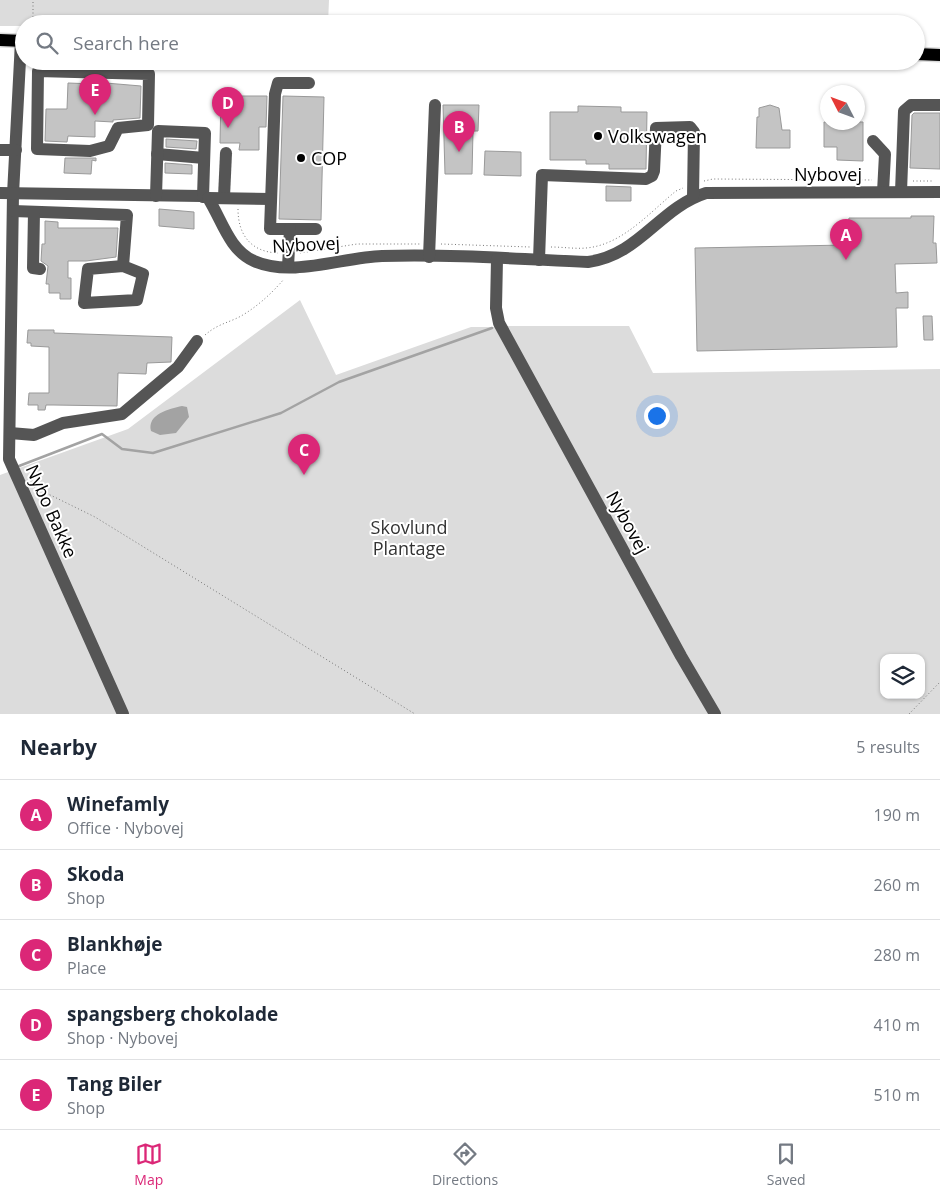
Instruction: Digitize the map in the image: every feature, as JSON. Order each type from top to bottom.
[{"type":"main road","points":[[0,40],[15,41]]},
{"type":"main road","points":[[925,54],[940,55]]},
{"type":"street","name":"Nybo Bakke","points":[[20,70],[13,194],[10,433],[5,460],[123,714]]},
{"type":"street","points":[[38,71],[149,74],[148,124],[118,128],[109,146],[90,151],[36,149],[38,90],[38,71]]},
{"type":"street","points":[[309,83],[278,83],[275,94],[270,229],[316,229]]},
{"type":"street","points":[[19,89],[38,90]]},
{"type":"street","points":[[430,250],[435,104]]},
{"type":"street","points":[[901,186],[904,111],[911,105],[940,105]]},
{"type":"street","points":[[539,260],[542,175],[646,179],[652,176],[654,171],[656,128],[690,127],[694,132],[694,197]]},
{"type":"street","points":[[156,196],[158,131],[205,133],[205,198]]},
{"type":"street","points":[[873,141],[885,154],[884,186]]},
{"type":"street","points":[[0,150],[37,144]]},
{"type":"street","points":[[224,197],[226,153]]},
{"type":"street","points":[[157,154],[204,158]]},
{"type":"street","name":"Nybovej","points":[[205,198],[238,250],[256,262],[290,266],[430,250],[497,259],[588,262],[600,260],[621,252],[637,242],[680,204],[694,197],[722,191],[901,186],[940,192]]},
{"type":"street","points":[[0,194],[271,199]]},
{"type":"street","points":[[119,195],[119,215]]},
{"type":"street","points":[[13,211],[127,215],[124,266]]},
{"type":"street","points":[[34,212],[33,268],[40,269]]},
{"type":"street","points":[[290,229],[288,254],[290,266]]},
{"type":"street","name":"Nybovej","points":[[497,259],[496,308],[499,323],[680,656],[715,714]]},
{"type":"street","points":[[124,266],[143,274],[137,300],[84,304],[88,269],[124,266]]},
{"type":"street","points":[[10,433],[34,435],[63,423],[122,414],[178,367],[197,341]]},
{"type":"path","points":[[33,0],[33,15]]},
{"type":"path","points":[[238,197],[239,224],[248,242],[261,250],[288,254],[310,253],[356,244],[430,250],[540,247],[587,248],[607,243],[623,236],[676,192],[694,184],[713,179],[884,186]]},
{"type":"path","points":[[901,186],[940,181]]},
{"type":"path","points":[[197,341],[218,324],[246,313],[270,295],[290,274],[290,266]]},
{"type":"path","points":[[33,486],[95,517],[414,714]]},
{"type":"path","points":[[909,714],[940,682]]},
{"type":"green space","points":[[0,0],[329,0],[328,15],[15,15],[15,26],[0,26]]},
{"type":"green space","name":"Skovlund Plantage","points":[[300,300],[336,375],[471,327],[498,327],[711,714],[0,714],[0,475],[128,429]]},
{"type":"green space","points":[[504,326],[629,326],[653,373],[940,369],[940,714],[719,714]]},
{"type":"shaded area","points":[[182,406],[187,407],[189,417],[176,433],[160,435],[151,431],[152,420],[156,416]]},
{"type":"building","points":[[94,82],[141,86],[140,118],[113,120],[113,122],[95,121],[95,137],[68,136],[67,142],[45,141],[46,109],[67,109],[68,83],[94,84]]},
{"type":"building","points":[[221,96],[267,96],[266,127],[259,127],[259,150],[239,150],[240,143],[220,143]]},
{"type":"building","name":"COP","points":[[283,96],[324,97],[321,220],[279,219]]},
{"type":"building","points":[[443,105],[479,105],[478,131],[473,131],[472,174],[445,174]]},
{"type":"building","points":[[770,105],[779,108],[782,130],[790,130],[790,148],[756,148],[759,108]]},
{"type":"building","name":"Volkswagen","points":[[578,106],[621,107],[621,112],[647,112],[646,169],[609,169],[609,164],[586,164],[586,160],[550,160],[550,112],[578,112]]},
{"type":"building","points":[[914,113],[940,113],[940,169],[910,168],[912,115]]},
{"type":"building","points":[[824,130],[863,130],[863,161],[837,160],[837,147],[824,147]]},
{"type":"building","points":[[166,139],[197,141],[196,149],[166,147]]},
{"type":"building","points":[[485,151],[521,152],[521,176],[484,175]]},
{"type":"building","points":[[65,158],[96,158],[96,161],[92,160],[91,174],[64,173]]},
{"type":"building","points":[[165,163],[192,165],[192,174],[165,173]]},
{"type":"building","points":[[606,186],[631,187],[631,201],[606,201]]},
{"type":"building","points":[[159,209],[194,212],[194,229],[159,226]]},
{"type":"building","points":[[911,216],[934,216],[933,243],[936,243],[937,263],[895,264],[896,293],[908,292],[908,308],[896,308],[897,347],[697,351],[695,248],[845,245],[849,218],[911,218]]},
{"type":"building","points":[[45,221],[58,222],[58,228],[118,228],[116,257],[68,261],[68,278],[71,278],[71,299],[60,299],[60,293],[49,293],[49,284],[46,284],[48,266],[41,261],[42,244],[45,244]]},
{"type":"building","points":[[923,316],[932,316],[933,340],[924,340]]},
{"type":"building","points":[[28,330],[54,330],[54,333],[172,337],[171,362],[147,363],[146,374],[118,373],[117,406],[46,405],[45,410],[38,410],[38,405],[28,405],[29,393],[49,393],[49,347],[31,346],[31,343],[27,343]]},
{"type":"waterway","points":[[19,466],[102,434],[122,449],[153,453],[281,413],[339,382],[492,328]]},
{"type":"place","name":"Tang Biler","points":[[95,115]]},
{"type":"place","name":"spangsberg chokolade","points":[[228,128]]},
{"type":"place","name":"Volkswagen","points":[[598,136]]},
{"type":"place","name":"Skoda","points":[[459,152]]},
{"type":"place","name":"COP","points":[[301,158]]},
{"type":"place","name":"Winefamly","points":[[846,260]]},
{"type":"place","name":"Blankhøje","points":[[304,475]]}]
